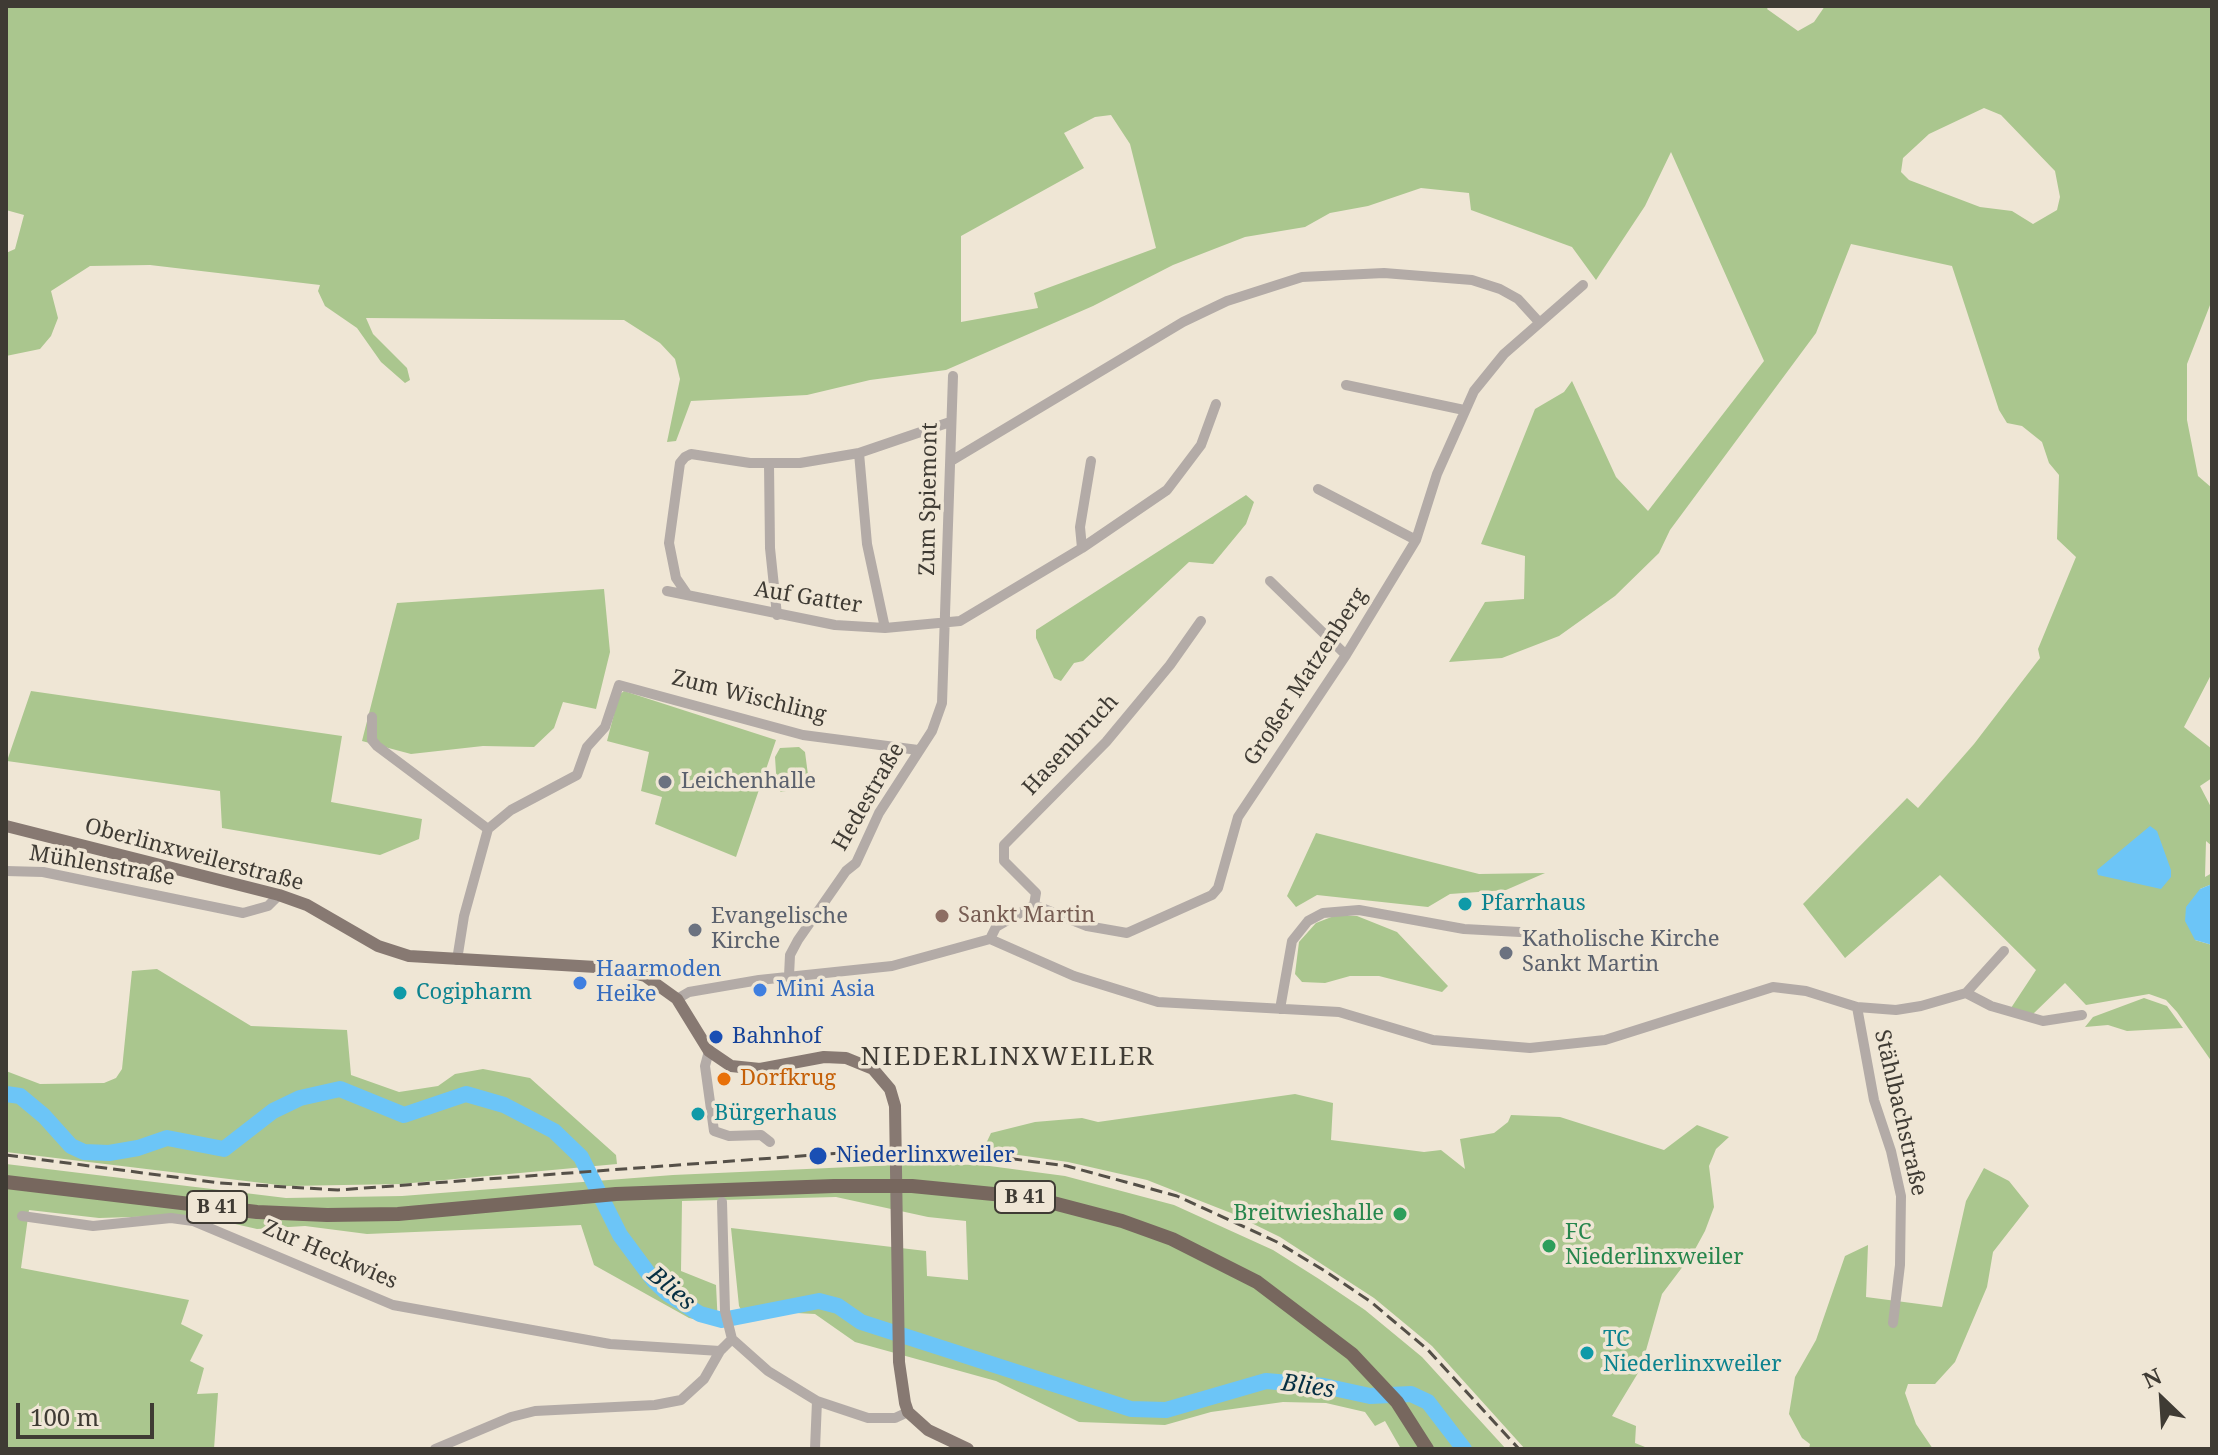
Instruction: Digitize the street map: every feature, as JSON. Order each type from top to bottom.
[{"type":"highway","name":"B 41","points":[[6,1182],[257,1212],[327,1215],[398,1214],[616,1194],[912,1186],[980,1191],[1077,1208],[1172,1239],[1257,1282],[1326,1331],[1382,1385],[1397,1402],[1427,1449]]},
{"type":"main road","name":"Oberlinxweilerstraße","points":[[6,826],[279,895],[307,905],[390,951],[457,960],[613,968],[653,980],[677,999],[709,1051]]},
{"type":"main road","points":[[709,1051],[731,1066],[745,1069],[824,1057],[862,1063],[880,1075],[893,1097],[899,1362],[908,1412],[928,1430],[968,1449]]},
{"type":"street","points":[[951,461],[1183,322],[1227,301],[1291,280],[1384,273],[1472,280],[1518,299],[1539,322]]},
{"type":"street","name":"Großer Matzenberg","points":[[1035,899],[1065,920],[1127,933],[1212,895],[1218,888],[1238,817],[1346,655],[1416,540],[1464,410],[1483,377],[1539,322],[1583,285]]},
{"type":"street","name":"Zum Spiemont","points":[[945,623],[953,376]]},
{"type":"street","points":[[1346,385],[1464,410]]},
{"type":"street","name":"Auf Gatter","points":[[667,591],[835,625],[885,628],[945,623],[977,613],[1082,548],[1167,490],[1201,445],[1216,404]]},
{"type":"street","points":[[687,594],[676,578],[669,543],[680,463],[685,457],[691,454],[769,464],[800,463],[859,453],[950,422]]},
{"type":"street","points":[[859,453],[867,544],[885,628]]},
{"type":"street","points":[[1082,548],[1080,527],[1091,461]]},
{"type":"street","points":[[769,464],[769,522],[777,615]]},
{"type":"street","points":[[1318,489],[1416,540]]},
{"type":"street","points":[[1270,581],[1346,655]]},
{"type":"street","name":"Hasenbruch","points":[[1035,899],[1004,861],[1004,845],[1106,742],[1170,665],[1201,621]]},
{"type":"street","name":"Hedestraße","points":[[789,976],[790,955],[798,940],[846,871],[856,863],[879,813],[932,731],[942,703],[945,623]]},
{"type":"street","name":"Zum Wischling","points":[[488,829],[511,810],[577,775],[587,747],[605,727],[619,685],[803,735],[918,750]]},
{"type":"street","points":[[372,717],[372,740],[377,746],[488,829],[464,916],[457,960]]},
{"type":"street","name":"Mühlenstraße","points":[[6,871],[43,872],[243,913],[268,906],[279,895]]},
{"type":"street","points":[[990,939],[996,927],[1035,899]]},
{"type":"street","points":[[1280,1009],[1292,941],[1308,921],[1323,913],[1359,910],[1475,930],[1520,932]]},
{"type":"street","points":[[677,999],[689,992],[789,976],[892,966],[990,939],[1074,976],[1158,1002],[1343,1012],[1457,1044],[1530,1048],[1605,1040],[1729,998],[1773,987],[1806,991],[1857,1007],[1896,1010],[1966,993],[2004,951]]},
{"type":"street","points":[[1966,993],[1991,1006],[2043,1021],[2082,1015]]},
{"type":"street","name":"Stählbachstraße","points":[[1857,1007],[1874,1100],[1891,1151],[1901,1196],[1900,1265],[1893,1323]]},
{"type":"street","points":[[709,1051],[705,1066],[714,1131],[729,1136],[761,1135],[770,1142]]},
{"type":"street","points":[[722,1202],[725,1311],[732,1339],[768,1371],[817,1401],[845,1412],[884,1420],[908,1412]]},
{"type":"street","name":"Zur Heckwies","points":[[22,1216],[100,1227],[145,1220],[193,1221],[393,1305],[610,1344],[720,1351]]},
{"type":"street","points":[[435,1449],[497,1422],[535,1411],[655,1405],[681,1400],[704,1379],[720,1351],[732,1339]]},
{"type":"street","points":[[815,1449],[817,1401]]},
{"type":"green space","points":[[6,6],[1769,6],[1767,9],[1798,31],[1814,22],[1825,6],[2212,6],[2212,300],[2187,364],[2187,420],[2198,476],[2212,488],[2212,673],[2184,727],[2212,749],[2212,778],[2200,786],[2212,809],[2212,846],[2206,841],[2205,877],[2212,873],[2212,884],[2200,889],[2195,940],[2212,945],[2212,1062],[2166,1000],[2149,994],[2086,1005],[2065,983],[2032,1015],[2011,1008],[2036,970],[1940,875],[1845,958],[1803,904],[1907,798],[1918,808],[1974,744],[2040,658],[2038,649],[2076,557],[2057,539],[2059,475],[2049,463],[2042,442],[2022,426],[2007,423],[1999,410],[1952,266],[1851,244],[1816,333],[1670,530],[1659,553],[1615,596],[1559,636],[1502,658],[1449,662],[1485,602],[1524,599],[1525,556],[1481,544],[1535,409],[1564,392],[1572,381],[1616,477],[1648,511],[1764,361],[1671,152],[1645,206],[1596,280],[1572,247],[1471,210],[1469,193],[1421,188],[1368,206],[1330,213],[1305,227],[1245,237],[1173,265],[1093,306],[946,370],[870,380],[807,395],[691,401],[676,441],[667,442],[680,379],[675,359],[660,343],[624,320],[366,318],[373,334],[407,368],[410,380],[405,383],[381,362],[357,328],[325,306],[318,291],[320,285],[150,265],[90,266],[51,291],[58,318],[51,336],[40,349],[6,356],[6,253],[15,249],[24,215],[6,210]],"holes":[[[1984,108],[2001,115],[2055,171],[2060,197],[2057,210],[2033,224],[2012,211],[1980,207],[1909,180],[1901,172],[1903,158],[1929,134]],[[1111,115],[1130,144],[1156,248],[1034,293],[1038,308],[961,322],[961,236],[1084,168],[1064,133],[1095,117]]]},
{"type":"green space","points":[[1246,495],[1254,502],[1246,524],[1213,564],[1189,562],[1083,661],[1074,663],[1061,681],[1054,678],[1036,638],[1036,630]]},
{"type":"green space","points":[[604,589],[610,652],[596,709],[563,702],[554,728],[534,747],[483,746],[411,754],[362,741],[397,603]]},
{"type":"green space","points":[[31,691],[342,736],[331,802],[422,819],[419,839],[380,855],[222,828],[220,791],[7,761]]},
{"type":"green space","points":[[624,691],[776,740],[736,857],[655,824],[662,797],[641,791],[649,752],[607,741],[619,695]]},
{"type":"green space","points":[[799,747],[805,752],[808,775],[802,780],[801,788],[781,792],[777,788],[775,757],[780,748]]},
{"type":"green space","points":[[1316,833],[1479,874],[1545,873],[1506,890],[1450,894],[1428,907],[1317,895],[1296,907],[1287,896]]},
{"type":"green space","points":[[1334,916],[1357,916],[1397,932],[1448,986],[1442,992],[1379,976],[1350,976],[1325,983],[1302,982],[1295,974],[1299,942],[1316,923]]},
{"type":"green space","points":[[157,969],[251,1026],[347,1030],[351,1075],[399,1092],[438,1086],[455,1074],[483,1069],[530,1078],[616,1155],[617,1164],[401,1184],[287,1186],[6,1152],[6,1071],[40,1084],[104,1083],[116,1078],[122,1069],[132,971]]},
{"type":"green space","points":[[2144,998],[2167,1006],[2183,1028],[2127,1031],[2108,1025],[2085,1027],[2093,1017]]},
{"type":"green space","points":[[1295,1094],[1333,1103],[1331,1140],[1424,1152],[1441,1150],[1465,1169],[1460,1139],[1494,1133],[1508,1122],[1511,1115],[1560,1117],[1664,1150],[1697,1125],[1729,1137],[1716,1149],[1709,1166],[1714,1207],[1705,1231],[1693,1253],[1662,1294],[1641,1368],[1612,1416],[1636,1426],[1635,1443],[1650,1449],[1525,1449],[1432,1346],[1374,1298],[1280,1237],[1231,1213],[1147,1180],[1068,1162],[983,1150],[991,1133],[1035,1122],[1082,1118],[1098,1122]]},
{"type":"green space","points":[[6,1164],[286,1198],[402,1196],[673,1175],[918,1164],[982,1165],[1065,1176],[1174,1205],[1273,1250],[1365,1310],[1422,1357],[1506,1449],[1401,1449],[1385,1421],[1375,1426],[1365,1412],[1326,1403],[1283,1402],[1211,1412],[1165,1425],[1079,1422],[996,1381],[855,1342],[815,1314],[777,1312],[754,1320],[744,1315],[739,1306],[731,1228],[926,1251],[927,1276],[968,1280],[966,1221],[928,1217],[836,1197],[682,1201],[681,1271],[716,1285],[718,1325],[689,1318],[594,1265],[581,1225],[367,1234],[305,1226],[257,1229],[196,1215],[99,1218],[29,1210],[21,1268],[189,1300],[181,1324],[203,1335],[190,1361],[204,1368],[197,1394],[218,1393],[214,1449],[6,1449]]},
{"type":"green space","points":[[1984,1168],[2009,1181],[2029,1206],[1993,1252],[1987,1287],[1955,1362],[1935,1384],[1908,1384],[1905,1393],[1916,1424],[1933,1449],[1809,1449],[1810,1444],[1802,1438],[1789,1414],[1795,1377],[1816,1340],[1845,1256],[1868,1245],[1866,1297],[1942,1307],[1966,1201]]},
{"type":"water","points":[[2150,826],[2157,831],[2171,870],[2171,877],[2161,889],[2098,875],[2097,870]]},
{"type":"water","points":[[2212,884],[2212,945],[2195,940],[2185,921],[2186,907],[2200,889]]},
{"type":"waterway","name":"Blies","points":[[6,1094],[20,1096],[44,1116],[71,1146],[84,1152],[109,1153],[138,1148],[167,1138],[224,1149],[273,1111],[300,1098],[340,1089],[404,1115],[466,1094],[504,1105],[554,1131],[581,1157],[620,1235],[654,1281],[668,1294],[700,1314],[722,1320],[819,1301],[838,1306],[861,1322],[1131,1409],[1166,1410],[1266,1381],[1324,1386],[1370,1396],[1411,1394],[1428,1402],[1464,1449]]},
{"type":"railway","points":[[6,1155],[220,1183],[338,1190],[882,1150],[983,1155],[1067,1166],[1177,1196],[1277,1242],[1325,1271],[1371,1302],[1428,1350],[1519,1449]]},
{"type":"place","name":"Leichenhalle","points":[[665,782]]},
{"type":"place","name":"Pfarrhaus","points":[[1465,904]]},
{"type":"place","name":"Sankt Martin","points":[[942,916]]},
{"type":"place","name":"Evangelische Kirche","points":[[695,930]]},
{"type":"place","name":"Katholische Kirche Sankt Martin","points":[[1506,953]]},
{"type":"place","name":"Haarmoden Heike","points":[[580,983]]},
{"type":"place","name":"Mini Asia","points":[[760,990]]},
{"type":"place","name":"Cogipharm","points":[[400,993]]},
{"type":"place","name":"Bahnhof","points":[[716,1037]]},
{"type":"place","name":"Dorfkrug","points":[[724,1079]]},
{"type":"place","name":"Bürgerhaus","points":[[698,1114]]},
{"type":"place","name":"Niederlinxweiler","points":[[818,1156]]},
{"type":"place","name":"Breitwieshalle","points":[[1400,1214]]},
{"type":"place","name":"FC Niederlinxweiler","points":[[1549,1246]]},
{"type":"place","name":"TC Niederlinxweiler","points":[[1587,1353]]},
{"type":"district","name":"NIEDERLINXWEILER","points":[[1008,1058]]}]
